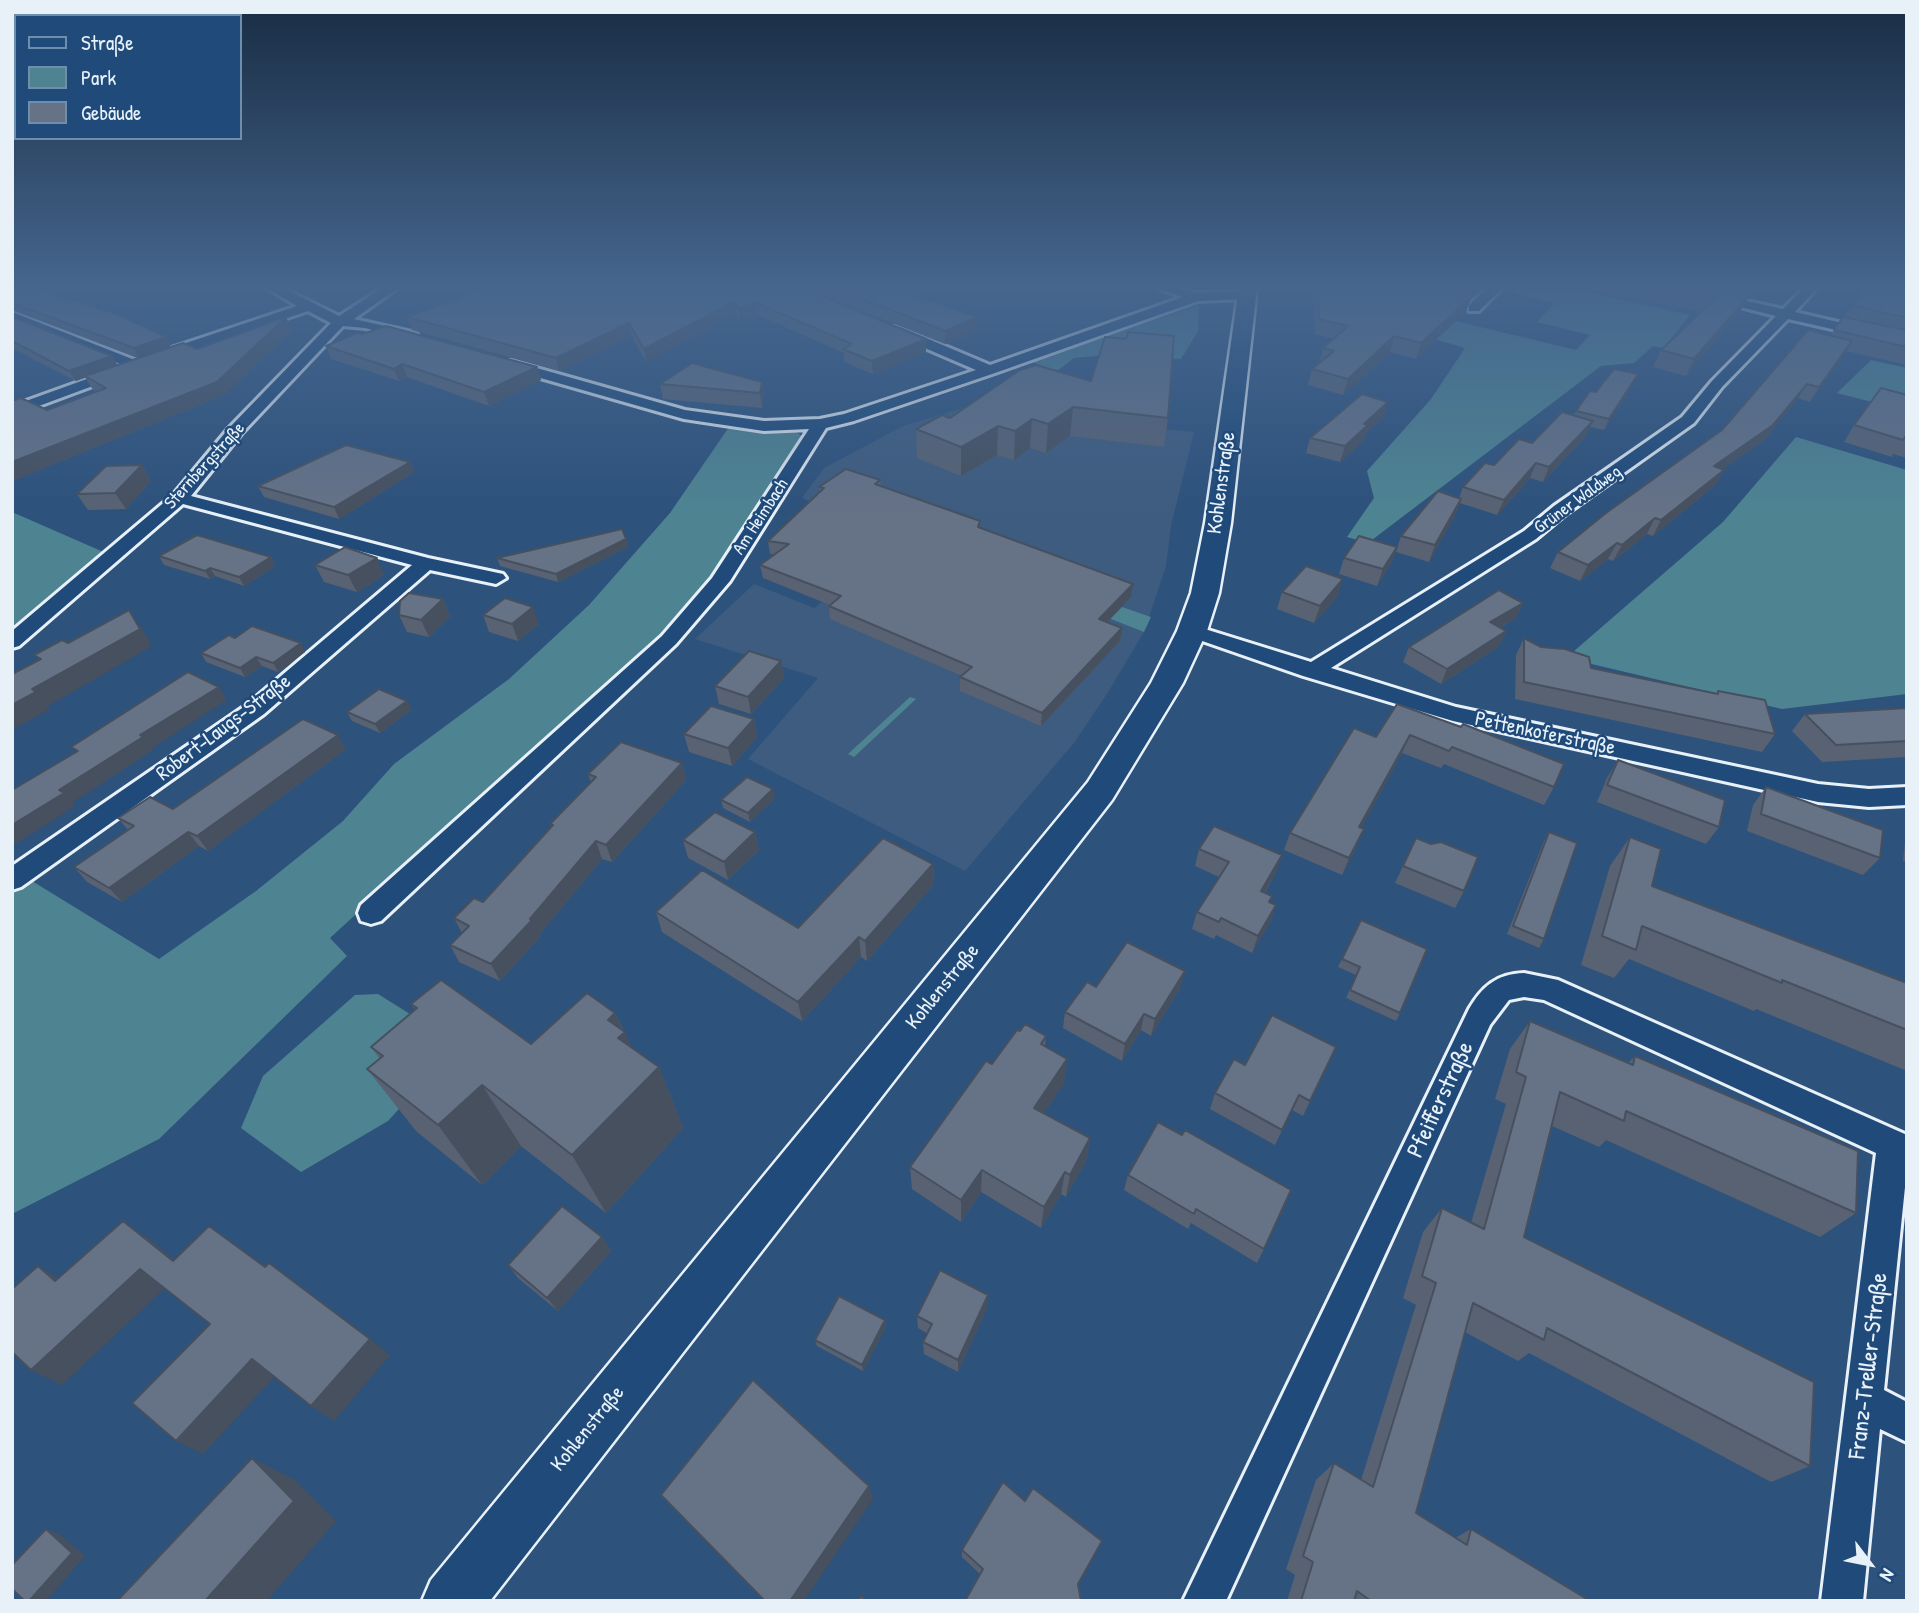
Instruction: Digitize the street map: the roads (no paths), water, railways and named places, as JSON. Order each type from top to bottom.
[{"type":"main road","name":"Kohlenstraße","points":[[452,1601],[1100,791],[1154,708],[1192,632],[1205,593],[1218,523],[1238,362]]},
{"type":"street","points":[[128,362],[135,365]]},
{"type":"street","points":[[12,411],[143,362]]},
{"type":"street","name":"Sternbergstraße","points":[[12,642],[180,498],[235,431],[301,362]]},
{"type":"street","points":[[502,362],[684,414],[764,426],[820,424],[848,418],[1012,362]]},
{"type":"street","points":[[972,362],[990,370]]},
{"type":"street","name":"Grüner Waldweg","points":[[1311,671],[1530,535],[1560,510],[1665,438],[1688,420],[1738,362]]},
{"type":"street","name":"Am Heimbach","points":[[371,913],[669,640],[704,603],[820,424]]},
{"type":"street","points":[[180,498],[426,563],[496,578]]},
{"type":"street","name":"Robert-Laugs-Straße","points":[[12,880],[256,709],[426,563]]},
{"type":"street","name":"Pettenkoferstraße","points":[[1192,632],[1453,714],[1806,790],[1843,796],[1907,796]]},
{"type":"street","name":"Pfeifferstraße","points":[[1204,1601],[1479,1018],[1491,997],[1503,987],[1524,984],[1548,989],[1900,1148]]},
{"type":"street","name":"Franz-Treller-Straße","points":[[1842,1601],[1865,1400],[1900,1148]]},
{"type":"street","points":[[1865,1400],[1907,1423]]}]
